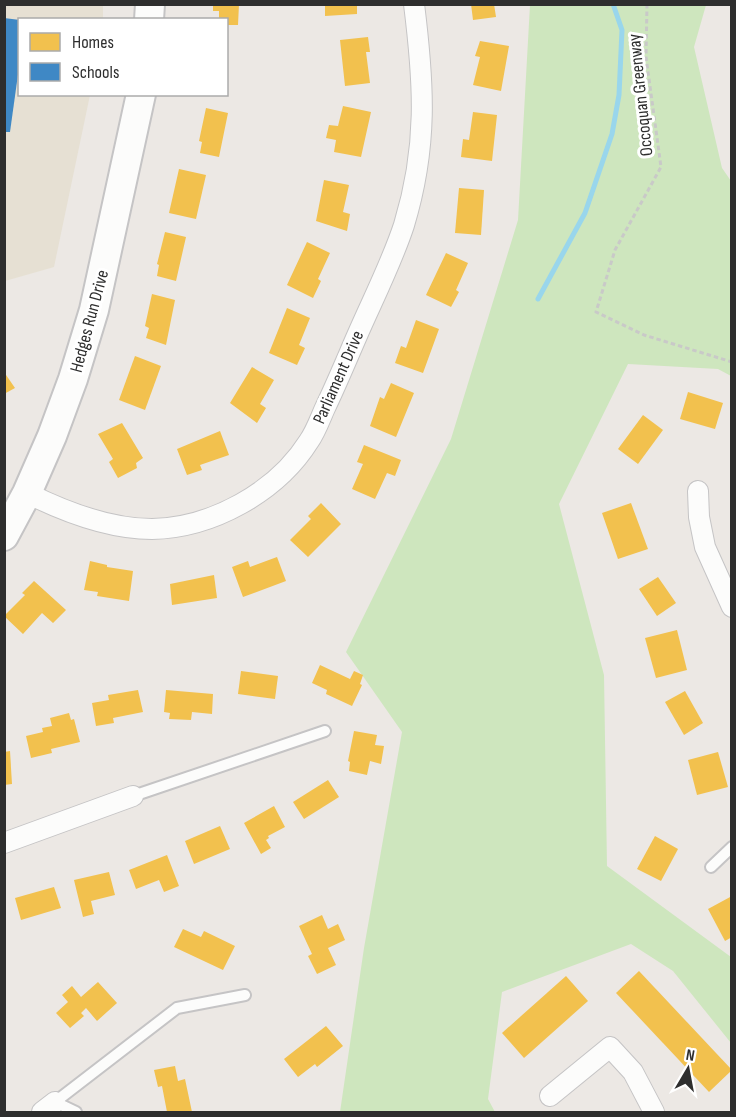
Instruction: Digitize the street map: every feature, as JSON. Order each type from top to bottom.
[{"type":"street","name":"Parliament Drive","points":[[27,493],[84,517],[117,525],[151,529],[192,523],[214,516],[241,503],[275,480],[310,441],[403,227],[412,194],[420,152],[423,110],[422,67],[414,4]]},
{"type":"street","name":"Hedges Run Drive","points":[[4,536],[27,493],[74,379],[94,310],[141,96]]},
{"type":"street","points":[[698,491],[699,517],[705,547],[732,607]]},
{"type":"street","points":[[4,843],[133,796]]},
{"type":"street","points":[[550,1096],[610,1047],[633,1072],[654,1113]]},
{"type":"lane","points":[[133,796],[325,731]]},
{"type":"lane","points":[[711,867],[732,847]]},
{"type":"lane","points":[[49,1107],[177,1008],[245,995]]},
{"type":"lane","points":[[49,1107],[76,1113]]},
{"type":"path","name":"Occoquan Greenway","points":[[647,4],[646,57],[661,167],[615,250],[596,312],[644,335],[732,362]]},
{"type":"shaded area","points":[[5,5],[103,5],[103,18],[18,18],[18,96],[90,96],[54,267],[5,281]]},
{"type":"green space","points":[[530,5],[706,5],[694,47],[722,168],[731,181],[731,376],[718,369],[628,364],[559,504],[604,675],[607,866],[731,957],[731,1043],[673,971],[631,944],[502,992],[488,1099],[495,1112],[340,1112],[364,948],[402,732],[346,652],[451,439],[518,220]]},
{"type":"building: Homes","points":[[213,4],[239,4],[238,25],[228,25],[228,18],[219,18],[219,11],[213,11]]},
{"type":"building: Homes","points":[[325,4],[357,4],[357,14],[325,16]]},
{"type":"building: Homes","points":[[471,4],[494,4],[496,17],[473,20]]},
{"type":"building: Homes","points":[[368,37],[370,52],[366,52],[370,83],[345,86],[340,40]]},
{"type":"building: Homes","points":[[480,41],[509,46],[501,91],[473,85],[480,57],[475,56]]},
{"type":"building: Homes","points":[[343,106],[371,112],[361,157],[334,152],[336,140],[326,138],[329,125],[338,126]]},
{"type":"building: Homes","points":[[206,108],[228,113],[219,157],[200,153],[202,142],[199,141]]},
{"type":"building: Homes","points":[[473,112],[497,115],[492,161],[461,157],[463,139],[469,140]]},
{"type":"building: Homes","points":[[179,169],[206,175],[196,219],[169,213]]},
{"type":"building: Homes","points":[[324,180],[349,185],[343,212],[350,214],[347,231],[316,221]]},
{"type":"building: Homes","points":[[459,188],[484,190],[481,235],[455,233]]},
{"type":"building: Homes","points":[[165,232],[186,237],[176,281],[157,276],[159,265],[157,264]]},
{"type":"building: Homes","points":[[307,242],[330,253],[318,279],[321,281],[313,298],[287,285]]},
{"type":"building: Homes","points":[[446,253],[468,263],[456,290],[459,292],[451,307],[426,295]]},
{"type":"building: Homes","points":[[152,294],[175,300],[166,345],[146,338],[149,328],[145,326]]},
{"type":"building: Homes","points":[[287,308],[310,318],[299,345],[305,348],[297,365],[269,353]]},
{"type":"building: Homes","points":[[416,320],[439,329],[423,373],[395,363],[401,346],[406,348]]},
{"type":"building: Homes","points":[[135,356],[161,366],[145,410],[119,400]]},
{"type":"building: Homes","points":[[252,367],[274,380],[260,404],[266,408],[257,423],[230,403]]},
{"type":"building: Homes","points":[[4,372],[15,388],[4,394]]},
{"type":"building: Homes","points":[[391,383],[414,393],[396,437],[370,426],[380,397],[384,399]]},
{"type":"building: Homes","points":[[688,392],[723,403],[715,429],[680,419]]},
{"type":"building: Homes","points":[[643,415],[663,430],[638,464],[618,449]]},
{"type":"building: Homes","points":[[122,423],[143,458],[136,463],[137,468],[118,478],[109,462],[113,459],[98,434]]},
{"type":"building: Homes","points":[[220,431],[229,455],[200,465],[202,470],[187,475],[177,449]]},
{"type":"building: Homes","points":[[364,445],[401,460],[395,476],[387,473],[375,499],[352,489],[363,464],[357,462]]},
{"type":"building: Homes","points":[[321,503],[341,524],[308,557],[290,540],[311,519],[308,516]]},
{"type":"building: Homes","points":[[631,503],[648,549],[618,559],[602,513]]},
{"type":"building: Homes","points":[[277,557],[286,581],[243,597],[232,567],[248,561],[250,567]]},
{"type":"building: Homes","points":[[90,561],[107,565],[107,567],[133,571],[129,601],[97,596],[98,592],[84,590]]},
{"type":"building: Homes","points":[[214,575],[217,598],[172,605],[170,584]]},
{"type":"building: Homes","points":[[658,577],[676,603],[657,616],[639,589]]},
{"type":"building: Homes","points":[[34,581],[66,610],[53,623],[42,613],[23,634],[4,616],[25,595],[22,593]]},
{"type":"building: Homes","points":[[677,630],[687,670],[656,678],[645,638]]},
{"type":"building: Homes","points":[[320,665],[350,679],[354,671],[363,675],[360,684],[362,685],[352,706],[326,694],[327,690],[312,683]]},
{"type":"building: Homes","points":[[241,671],[278,676],[275,699],[238,694]]},
{"type":"building: Homes","points":[[138,690],[143,712],[113,718],[114,723],[96,726],[92,703],[109,700],[108,695]]},
{"type":"building: Homes","points":[[166,690],[213,694],[212,714],[192,712],[191,720],[169,719],[170,713],[164,712]]},
{"type":"building: Homes","points":[[685,691],[703,723],[684,735],[665,702]]},
{"type":"building: Homes","points":[[69,713],[71,720],[74,719],[80,742],[51,749],[52,753],[31,758],[26,736],[43,732],[42,728],[52,726],[50,718]]},
{"type":"building: Homes","points":[[354,731],[377,735],[375,745],[384,746],[381,764],[370,761],[367,775],[349,771],[350,762],[348,761]]},
{"type":"building: Homes","points":[[10,751],[12,784],[4,785],[4,752]]},
{"type":"building: Homes","points":[[718,752],[728,787],[697,795],[688,760]]},
{"type":"building: Homes","points":[[328,780],[339,797],[304,819],[293,802]]},
{"type":"building: Homes","points":[[274,806],[285,827],[268,836],[266,840],[271,848],[261,854],[244,823]]},
{"type":"building: Homes","points":[[220,826],[230,849],[194,864],[185,841]]},
{"type":"building: Homes","points":[[655,836],[678,849],[661,881],[637,869]]},
{"type":"building: Homes","points":[[167,855],[179,886],[164,892],[159,880],[136,889],[129,870]]},
{"type":"building: Homes","points":[[109,872],[115,895],[91,901],[94,914],[83,917],[74,880]]},
{"type":"building: Homes","points":[[54,887],[61,908],[21,920],[15,898]]},
{"type":"building: Homes","points":[[732,896],[732,937],[725,941],[708,909]]},
{"type":"building: Homes","points":[[322,915],[328,929],[338,924],[345,940],[328,948],[336,965],[317,974],[308,956],[312,954],[299,926]]},
{"type":"building: Homes","points":[[183,929],[201,937],[204,931],[235,946],[223,970],[174,947]]},
{"type":"building: Homes","points":[[639,971],[732,1070],[709,1092],[616,993]]},
{"type":"building: Homes","points":[[566,976],[588,1001],[524,1058],[502,1033]]},
{"type":"building: Homes","points":[[98,982],[117,1003],[97,1021],[86,1008],[81,1013],[84,1016],[70,1028],[56,1013],[68,1002],[62,995],[72,986],[81,997]]},
{"type":"building: Homes","points":[[326,1026],[343,1046],[317,1067],[315,1064],[298,1077],[284,1059]]},
{"type":"building: Homes","points":[[175,1066],[178,1081],[185,1079],[192,1112],[167,1112],[162,1086],[158,1087],[154,1070]]},
{"type":"building: Schools","points":[[4,18],[18,20],[18,74],[10,132],[4,132]]},
{"type":"waterway","points":[[538,299],[585,213],[612,134],[619,95],[622,30],[613,4]]}]
